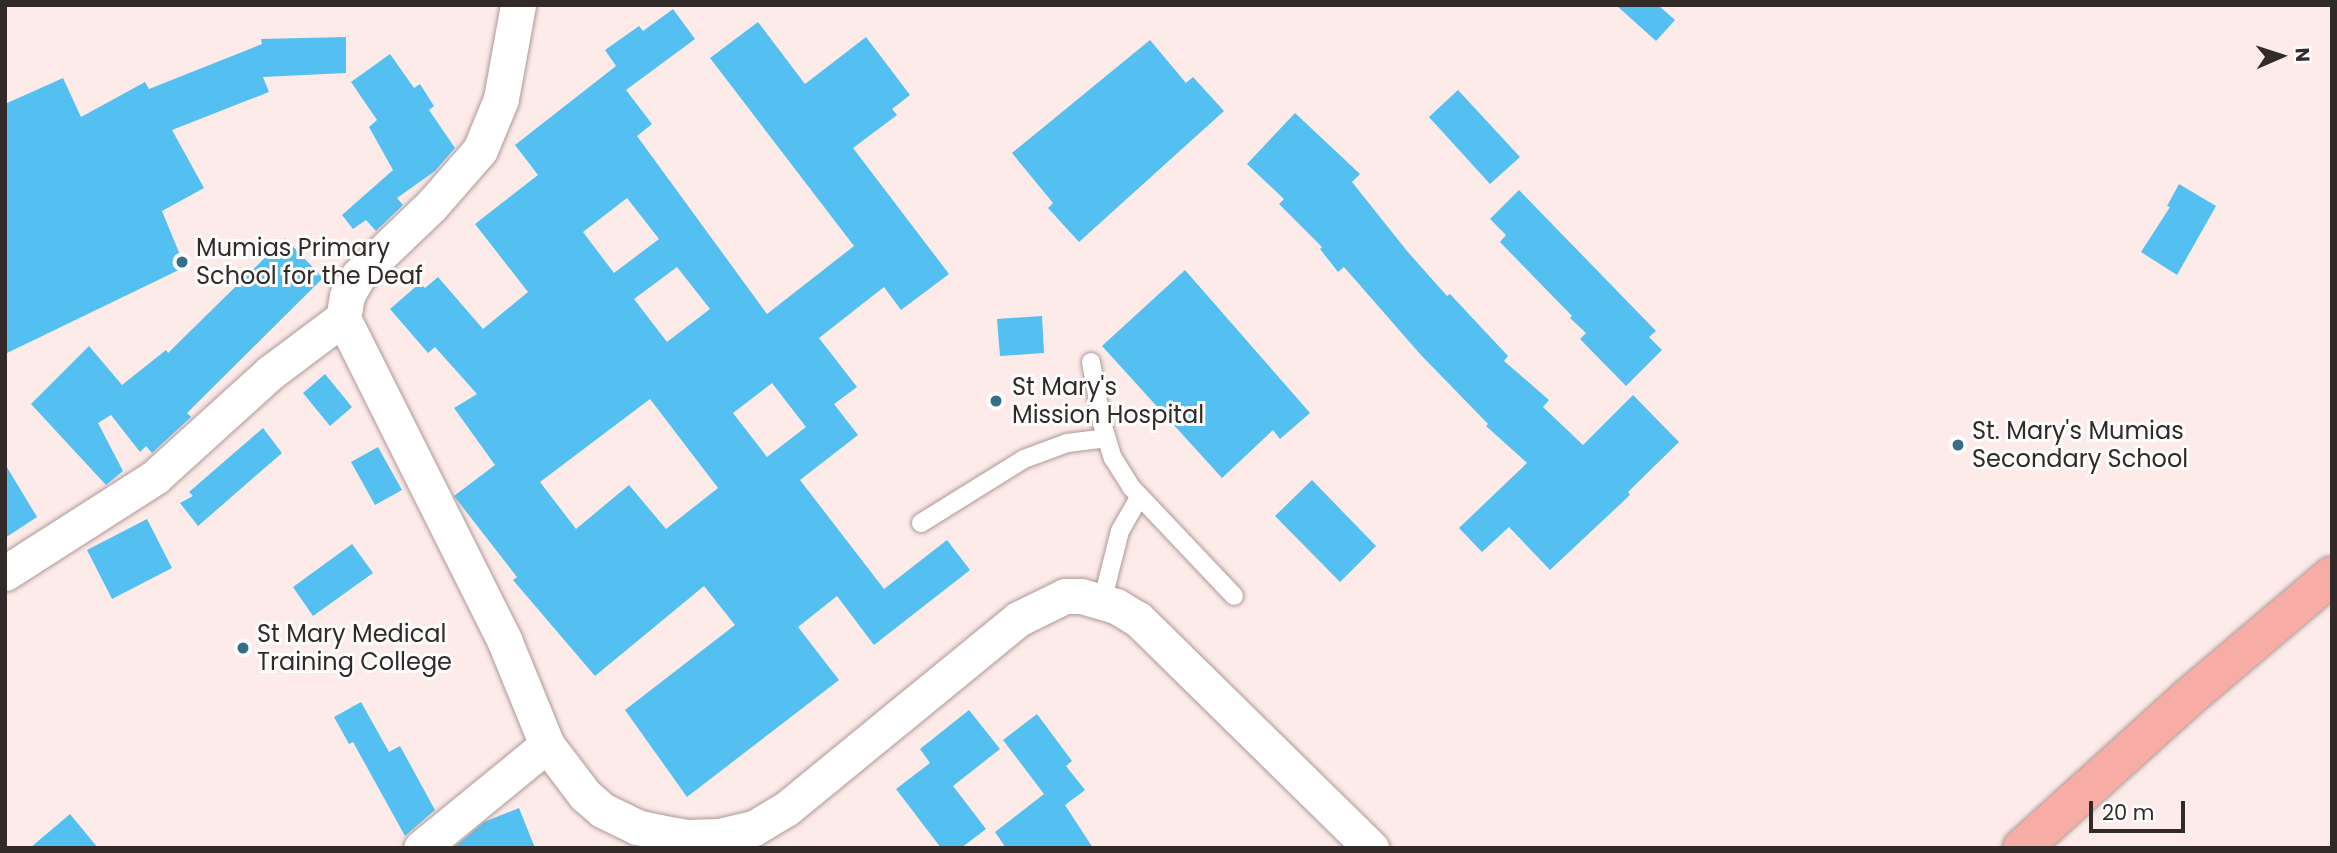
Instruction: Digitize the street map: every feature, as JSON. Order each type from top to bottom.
[{"type":"highway","points":[[2022,848],[2188,698],[2332,576]]},
{"type":"street","points":[[518,5],[501,99],[480,150],[438,198],[358,276],[347,296],[343,318],[505,642],[547,745],[584,795],[602,810],[637,827],[687,837],[736,833],[754,828],[786,809],[1018,619],[1065,596],[1102,602],[1138,619],[1371,848]]},
{"type":"street","points":[[5,573],[155,477],[271,372],[343,318]]},
{"type":"street","points":[[421,848],[547,745]]},
{"type":"lane","points":[[1091,362],[1106,438],[1113,458],[1140,496],[1234,596]]},
{"type":"lane","points":[[920,523],[1024,458],[1067,443],[1106,438]]},
{"type":"lane","points":[[1102,602],[1120,531],[1140,496]]},
{"type":"building","points":[[1616,5],[1658,5],[1675,20],[1656,41]]},
{"type":"building","points":[[673,9],[695,39],[626,90],[652,124],[637,136],[767,314],[854,246],[710,58],[758,22],[805,84],[866,37],[910,95],[892,109],[897,115],[853,148],[949,274],[901,310],[884,287],[819,338],[857,387],[834,404],[858,435],[800,480],[884,589],[947,540],[970,570],[874,645],[837,596],[798,627],[839,680],[687,797],[625,710],[735,625],[704,586],[595,676],[513,580],[517,577],[454,496],[495,465],[454,408],[477,394],[435,347],[428,353],[390,309],[420,283],[425,288],[438,277],[483,329],[528,292],[475,224],[538,175],[515,145],[616,66],[605,50],[639,26],[643,31]],"holes":[[[627,198],[659,239],[614,273],[583,232]],[[677,267],[710,309],[667,342],[634,299]],[[772,383],[806,427],[767,457],[733,413]],[[650,399],[718,488],[666,529],[629,485],[576,529],[540,482]]]},
{"type":"building","points":[[346,37],[346,73],[263,77],[269,92],[172,130],[204,188],[162,211],[185,267],[5,354],[5,104],[63,78],[81,117],[145,82],[149,89],[262,44],[261,39]]},
{"type":"building","points":[[1150,40],[1186,83],[1193,77],[1224,111],[1079,242],[1048,208],[1053,203],[1012,153]]},
{"type":"building","points":[[390,54],[414,88],[420,84],[434,106],[429,110],[455,148],[435,171],[397,198],[403,205],[376,231],[366,220],[353,229],[342,215],[393,170],[369,127],[377,120],[351,82]]},
{"type":"building","points":[[1458,90],[1520,157],[1490,184],[1429,117]]},
{"type":"building","points":[[1295,113],[1360,174],[1352,182],[1407,251],[1447,296],[1450,294],[1508,356],[1504,361],[1549,400],[1543,407],[1583,445],[1633,395],[1679,442],[1628,492],[1630,495],[1550,570],[1509,527],[1482,552],[1459,528],[1527,463],[1486,426],[1488,424],[1420,354],[1344,267],[1338,272],[1320,249],[1322,247],[1279,204],[1284,199],[1247,164]]},
{"type":"building","points":[[2179,184],[2216,206],[2177,275],[2141,252],[2170,207],[2167,206]]},
{"type":"building","points":[[1519,190],[1656,331],[1649,337],[1662,350],[1626,386],[1580,339],[1586,333],[1570,318],[1572,316],[1500,242],[1506,235],[1490,219]]},
{"type":"building","points":[[285,238],[323,278],[187,413],[191,417],[152,453],[146,446],[140,452],[111,415],[98,423],[123,471],[106,485],[31,404],[89,346],[122,385],[166,350],[168,353]]},
{"type":"building","points":[[1185,270],[1310,413],[1280,439],[1273,430],[1222,478],[1102,346]]},
{"type":"building","points":[[1042,316],[1044,353],[1000,356],[997,319]]},
{"type":"building","points":[[325,374],[352,407],[330,426],[303,393]]},
{"type":"building","points":[[263,428],[282,453],[198,526],[180,503],[193,496],[189,492]]},
{"type":"building","points":[[378,447],[402,490],[375,505],[351,462]]},
{"type":"building","points":[[5,464],[37,517],[5,538]]},
{"type":"building","points":[[1312,480],[1376,546],[1340,582],[1275,516]]},
{"type":"building","points":[[147,519],[172,568],[112,599],[87,550]]},
{"type":"building","points":[[352,544],[373,573],[313,616],[293,587]]},
{"type":"building","points":[[361,702],[389,752],[400,746],[435,810],[405,836],[353,742],[349,744],[334,717]]},
{"type":"building","points":[[969,710],[1000,749],[953,786],[986,829],[961,848],[941,848],[896,789],[930,763],[920,749]]},
{"type":"building","points":[[1037,714],[1072,761],[1066,766],[1085,790],[1065,805],[1093,848],[1006,848],[995,832],[1044,794],[1003,740]]},
{"type":"building","points":[[519,808],[535,848],[453,848],[484,822]]},
{"type":"building","points":[[70,814],[98,848],[30,848]]},
{"type":"place","name":"Mumias Primary School for the Deaf","points":[[182,262]]},
{"type":"place","name":"St Mary's Mission Hospital","points":[[996,401]]},
{"type":"place","name":"St. Mary's Mumias Secondary School","points":[[1958,445]]},
{"type":"place","name":"St Mary Medical Training College","points":[[243,648]]}]
